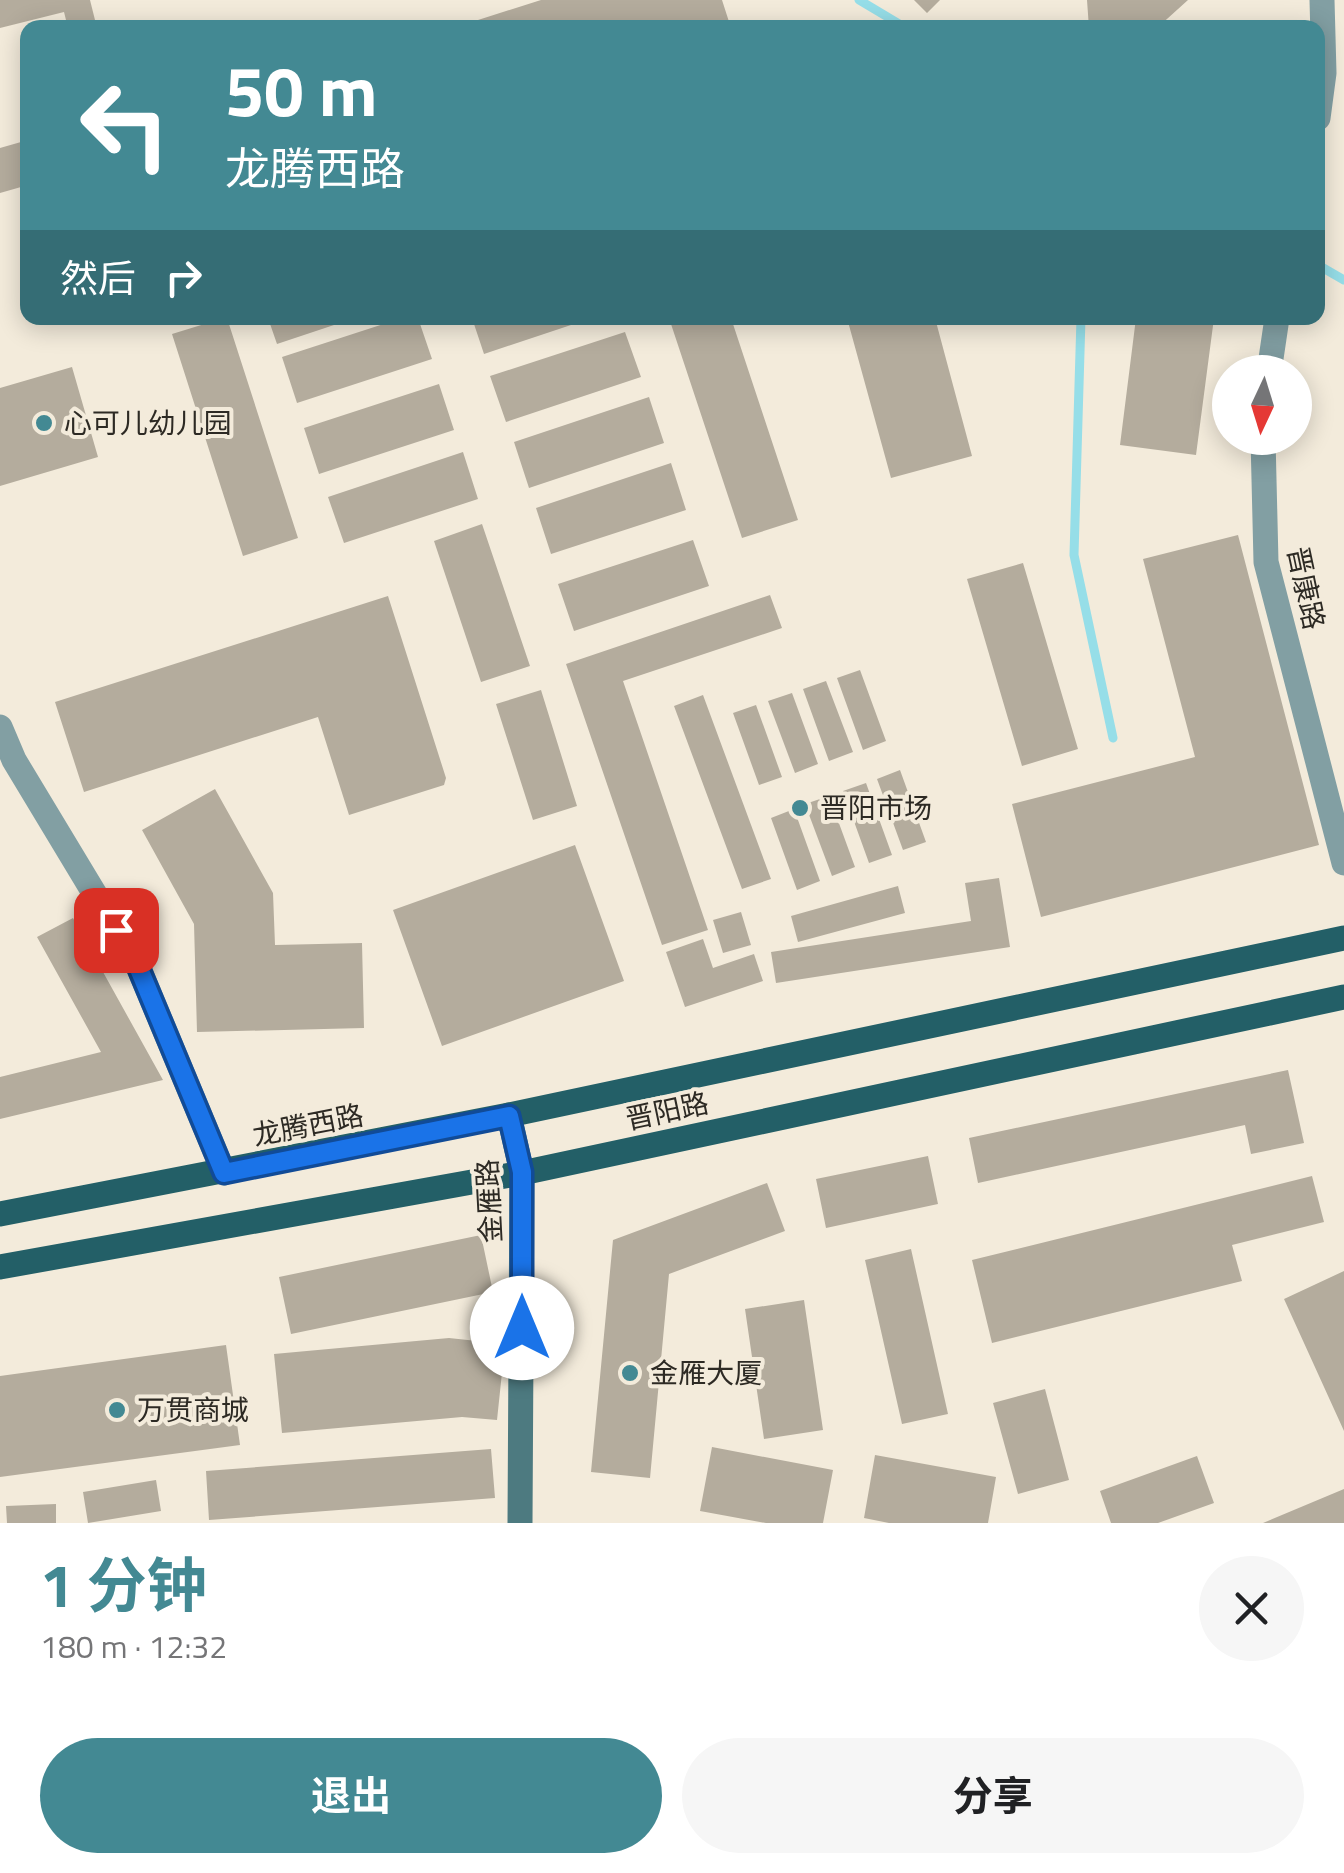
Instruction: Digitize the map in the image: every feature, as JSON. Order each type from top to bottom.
[{"type":"main road","name":"晋阳路","points":[[509,1116],[1344,938]]},
{"type":"main road","name":"晋阳路","points":[[0,1267],[522,1172],[1344,997]]},
{"type":"main road","name":"龙腾西路","points":[[0,1214],[509,1116]]},
{"type":"street","points":[[1272,355],[1276,325]]},
{"type":"street","name":"晋康路","points":[[1263,455],[1266,562],[1344,863]]},
{"type":"street","points":[[0,727],[14,760],[137,964],[224,1173]]},
{"type":"street","name":"金雁路","points":[[509,1116],[522,1172],[520,1523]]},
{"type":"building","points":[[0,0],[90,0],[95,20],[66,20],[64,12],[0,28]]},
{"type":"building","points":[[541,0],[722,0],[728,20],[478,20]]},
{"type":"building","points":[[914,0],[940,0],[927,13]]},
{"type":"building","points":[[1087,0],[1188,0],[1166,20],[1088,20]]},
{"type":"building","points":[[20,142],[20,187],[0,193],[0,148]]},
{"type":"building","points":[[201,325],[229,325],[298,538],[243,556],[172,334]]},
{"type":"building","points":[[270,325],[334,325],[277,344]]},
{"type":"building","points":[[380,325],[420,325],[432,359],[297,403],[282,357]]},
{"type":"building","points":[[474,325],[571,325],[484,354]]},
{"type":"building","points":[[671,325],[733,325],[798,520],[742,538]]},
{"type":"building","points":[[849,325],[937,325],[972,456],[891,478]]},
{"type":"building","points":[[1135,325],[1213,325],[1196,455],[1120,445]]},
{"type":"building","points":[[625,332],[641,377],[506,422],[490,376]]},
{"type":"building","name":"心可儿幼儿园","points":[[72,367],[98,457],[0,486],[0,388]]},
{"type":"building","points":[[439,384],[454,430],[319,474],[304,428]]},
{"type":"building","points":[[649,397],[664,443],[529,488],[514,442]]},
{"type":"building","points":[[463,452],[478,499],[344,543],[328,497]]},
{"type":"building","points":[[671,463],[686,510],[551,554],[536,508]]},
{"type":"building","points":[[482,524],[530,666],[481,682],[434,541]]},
{"type":"building","points":[[1238,535],[1319,845],[1041,917],[1012,804],[1195,757],[1143,559]]},
{"type":"building","points":[[693,540],[709,586],[574,631],[558,584]]},
{"type":"building","points":[[1023,563],[1078,749],[1022,766],[967,579]]},
{"type":"building","points":[[770,595],[782,628],[623,681],[708,930],[662,945],[566,664]]},
{"type":"building","points":[[388,596],[446,778],[444,785],[349,815],[318,717],[84,792],[55,702]]},
{"type":"building","points":[[860,670],[886,741],[863,750],[837,678]]},
{"type":"building","points":[[826,681],[853,752],[829,761],[803,689]]},
{"type":"building","points":[[541,690],[577,806],[533,820],[496,704]]},
{"type":"building","points":[[792,693],[818,764],[795,773],[768,701]]},
{"type":"building","points":[[703,695],[771,879],[742,889],[674,706]]},
{"type":"building","points":[[756,705],[782,777],[759,785],[733,713]]},
{"type":"building","points":[[900,770],[926,842],[903,850],[877,779]]},
{"type":"building","points":[[866,783],[892,855],[869,863],[843,791]]},
{"type":"building","points":[[215,789],[273,893],[275,945],[362,943],[364,1028],[197,1032],[194,924],[142,830]]},
{"type":"building","points":[[829,796],[855,867],[832,876],[805,804]]},
{"type":"building","points":[[794,809],[820,881],[797,890],[771,818]]},
{"type":"building","points":[[575,845],[624,981],[442,1046],[393,910]]},
{"type":"building","points":[[999,878],[1010,947],[776,983],[771,952],[971,921],[965,883]]},
{"type":"building","points":[[898,886],[905,913],[798,942],[791,916]]},
{"type":"building","points":[[741,912],[751,945],[723,953],[713,920]]},
{"type":"building","points":[[73,918],[163,1080],[0,1119],[0,1077],[101,1052],[37,937]]},
{"type":"building","points":[[703,939],[713,968],[754,954],[763,981],[685,1007],[666,952]]},
{"type":"building","points":[[1288,1070],[1304,1143],[1251,1154],[1245,1125],[978,1183],[969,1138]]},
{"type":"building","points":[[928,1156],[938,1204],[826,1228],[816,1179]]},
{"type":"building","points":[[1312,1176],[1324,1222],[1232,1245],[1242,1281],[992,1343],[972,1260]]},
{"type":"building","name":"金雁大厦","points":[[767,1183],[785,1231],[669,1274],[650,1478],[591,1472],[613,1240]]},
{"type":"building","points":[[481,1235],[493,1292],[291,1334],[279,1277]]},
{"type":"building","points":[[911,1249],[948,1414],[902,1424],[865,1260]]},
{"type":"building","points":[[1344,1271],[1344,1431],[1284,1299]]},
{"type":"building","points":[[804,1300],[823,1430],[764,1439],[745,1309]]},
{"type":"building","points":[[449,1338],[505,1344],[497,1420],[462,1417],[282,1433],[274,1354]]},
{"type":"building","name":"万贯商城","points":[[226,1345],[240,1445],[0,1477],[0,1376]]},
{"type":"building","points":[[1045,1389],[1069,1480],[1018,1494],[993,1403]]},
{"type":"building","points":[[712,1447],[833,1470],[823,1523],[766,1523],[700,1511]]},
{"type":"building","points":[[491,1449],[495,1498],[209,1520],[206,1471]]},
{"type":"building","points":[[875,1455],[996,1477],[988,1523],[889,1523],[864,1518]]},
{"type":"building","points":[[1197,1456],[1214,1503],[1158,1523],[1111,1523],[1100,1491]]},
{"type":"building","points":[[156,1480],[161,1511],[88,1523],[83,1492]]},
{"type":"building","points":[[1344,1489],[1344,1523],[1263,1523]]},
{"type":"building","points":[[56,1504],[56,1523],[7,1523],[6,1506]]},
{"type":"waterway","points":[[859,0],[893,20]]},
{"type":"waterway","points":[[1325,269],[1344,280]]},
{"type":"waterway","points":[[1081,325],[1074,555],[1113,738]]},
{"type":"place","name":"心可儿幼儿园","points":[[44,423]]},
{"type":"place","name":"晋阳市场","points":[[800,808]]},
{"type":"place","name":"金雁大厦","points":[[630,1373]]},
{"type":"place","name":"万贯商城","points":[[117,1410]]},
{"type":"route","points":[[116,930],[137,964],[224,1173],[509,1116],[522,1172],[522,1328]]}]
